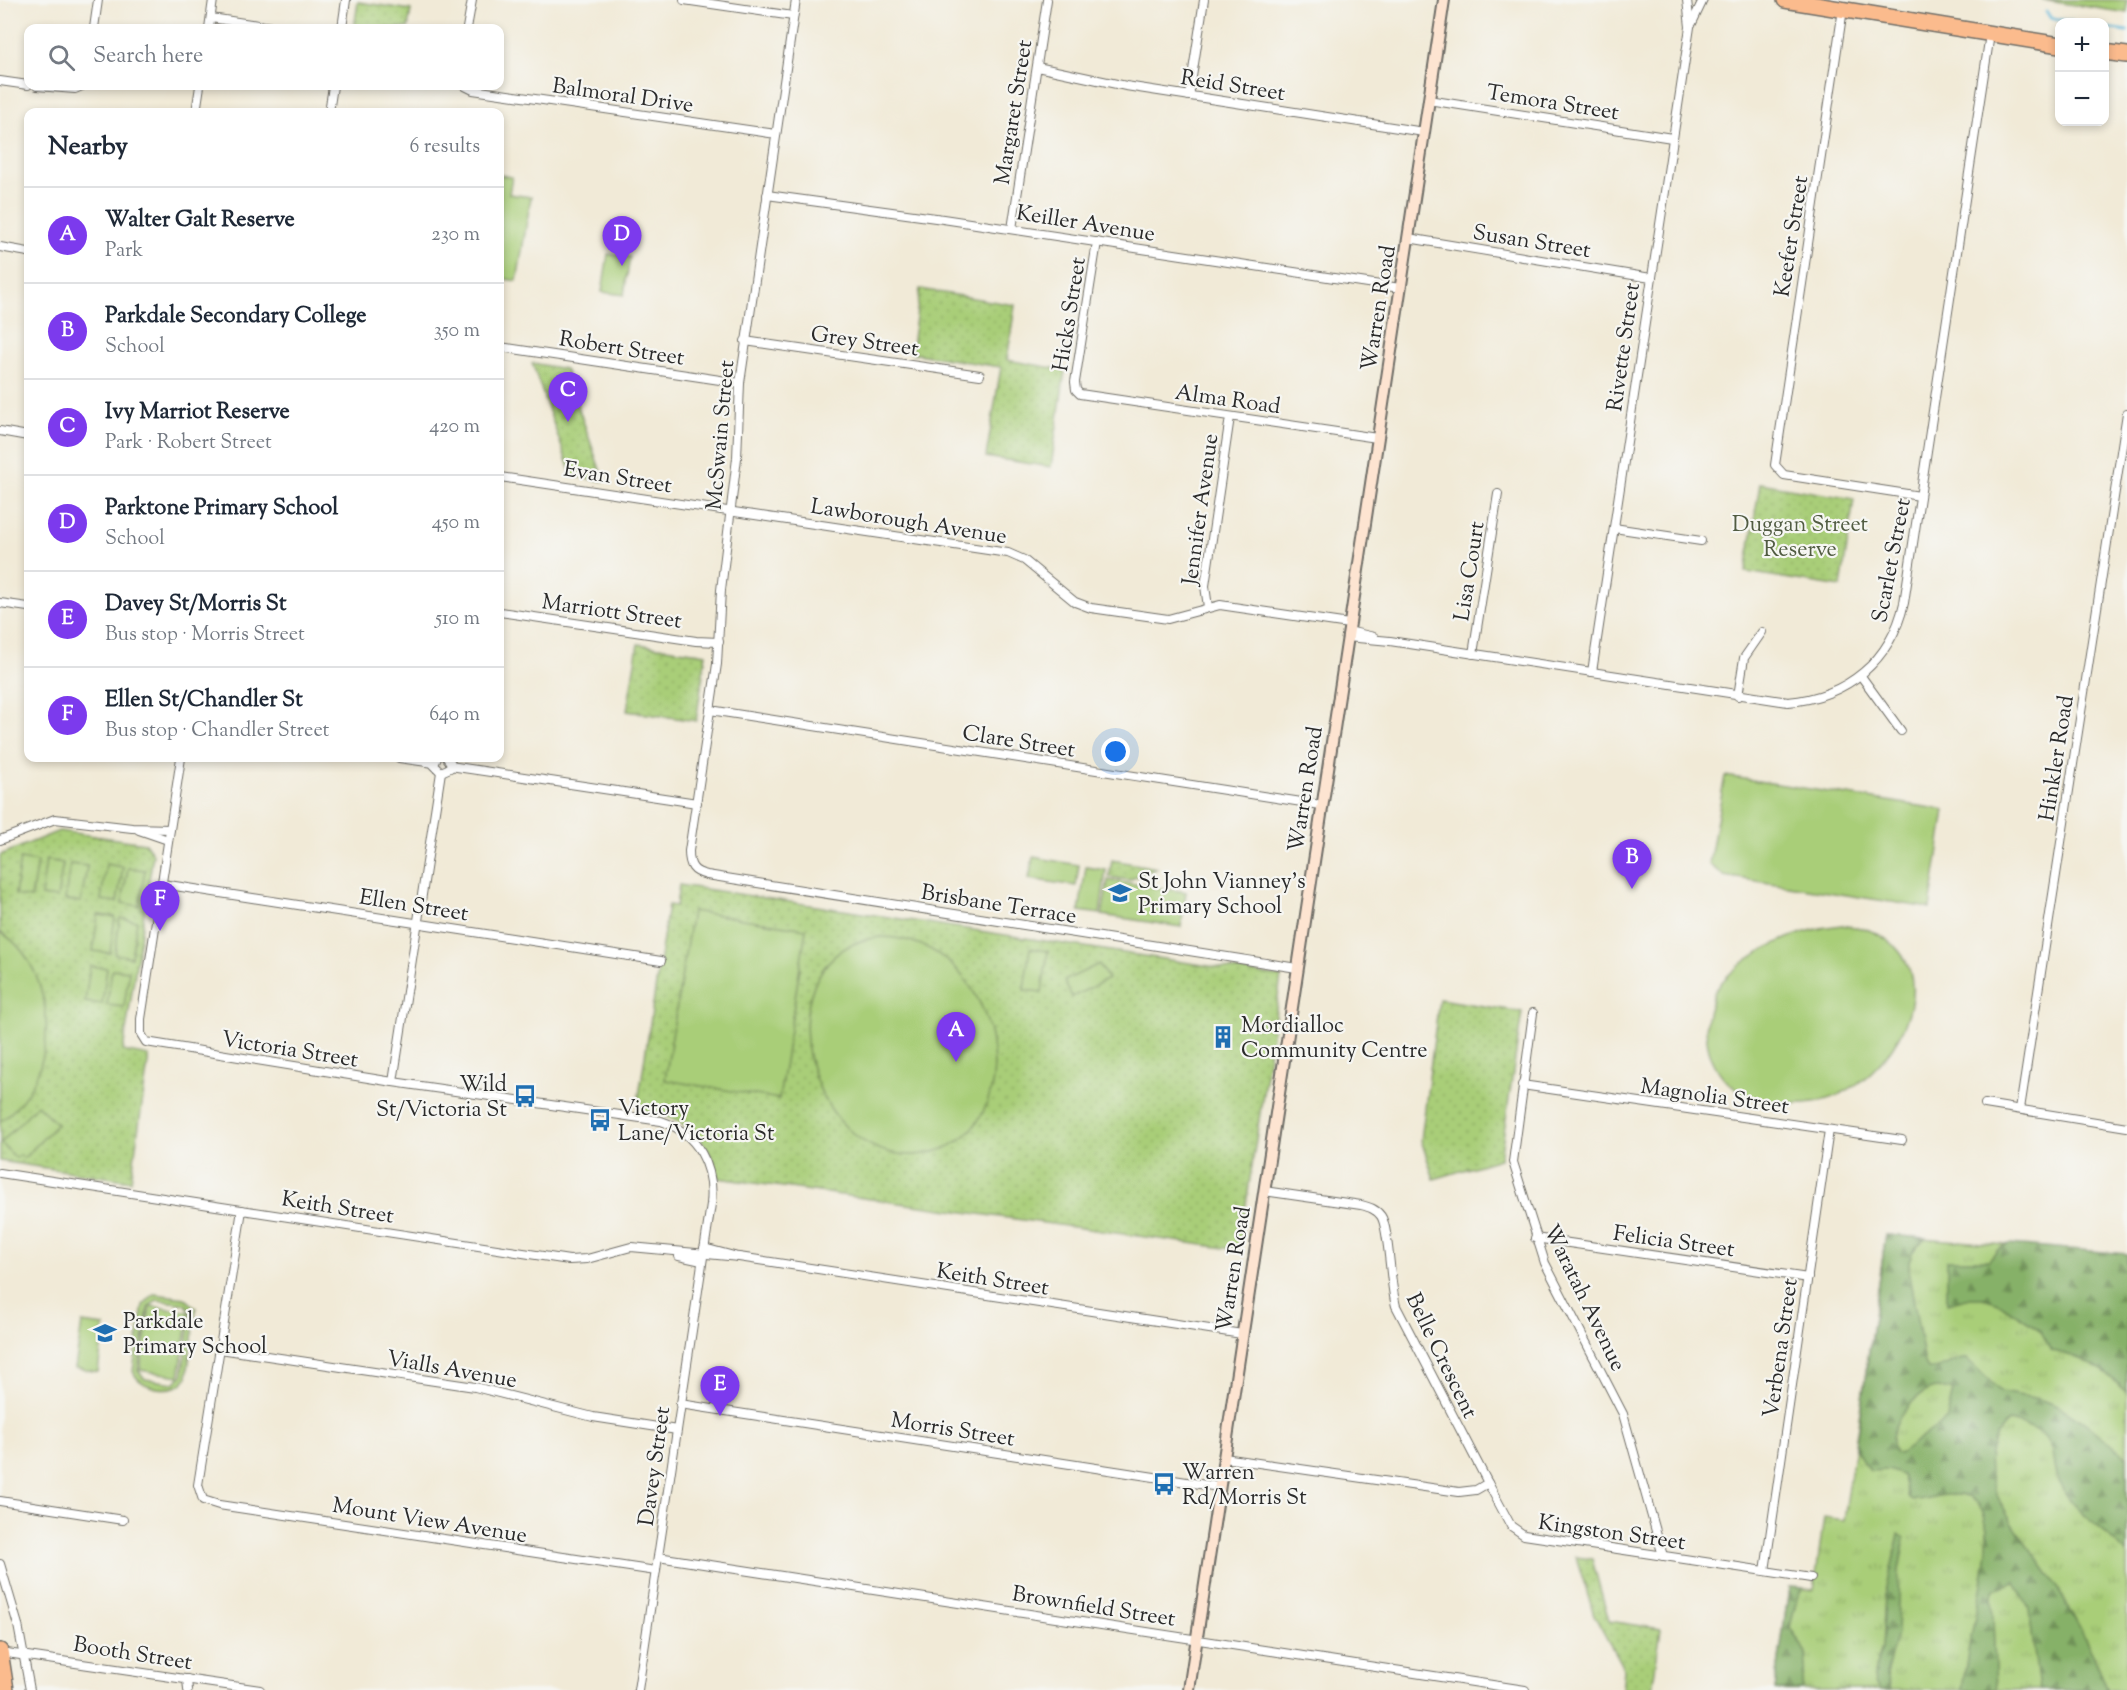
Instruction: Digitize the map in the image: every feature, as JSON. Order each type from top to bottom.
[{"type":"highway","points":[[1785,0],[2055,44]]},
{"type":"highway","points":[[2109,53],[2127,55]]},
{"type":"highway","points":[[0,1651],[6,1690]]},
{"type":"street","points":[[95,24],[98,0]]},
{"type":"street","points":[[210,24],[213,0]]},
{"type":"street","points":[[343,24],[346,0]]},
{"type":"street","points":[[468,24],[472,0]]},
{"type":"street","points":[[684,0],[793,16]]},
{"type":"street","name":"McSwain Street","points":[[696,872],[689,858],[719,642],[721,590],[737,458],[740,383],[796,0]]},
{"type":"street","name":"Margaret Street","points":[[1012,229],[1047,0]]},
{"type":"street","points":[[1189,96],[1204,0]]},
{"type":"street","name":"Warren Road","points":[[1189,1690],[1444,0]]},
{"type":"street","name":"Rivette Street","points":[[1592,672],[1690,27],[1688,0]]},
{"type":"street","name":"Rivette Street","points":[[1690,27],[1702,0]]},
{"type":"street","name":"Keefer Street","points":[[1843,9],[1777,445],[1776,468],[1784,475],[1920,496]]},
{"type":"street","points":[[211,18],[251,24]]},
{"type":"street","name":"Scarlet Street","points":[[1348,631],[1390,641],[1788,702],[1812,699],[1837,691],[1861,676],[1881,656],[1899,622],[1990,34]]},
{"type":"street","name":"Reid Street","points":[[1037,67],[1189,96],[1424,132]]},
{"type":"street","points":[[0,81],[24,84]]},
{"type":"street","points":[[197,108],[199,90]]},
{"type":"street","points":[[330,108],[332,90]]},
{"type":"street","name":"Balmoral Drive","points":[[473,90],[776,134]]},
{"type":"street","name":"Temora Street","points":[[1428,100],[1672,138]]},
{"type":"street","name":"Keiller Avenue","points":[[767,195],[1012,229],[1400,288]]},
{"type":"street","name":"Susan Street","points":[[1408,238],[1651,278]]},
{"type":"street","name":"Hicks Street","points":[[1076,390],[1096,242]]},
{"type":"street","points":[[0,247],[24,251]]},
{"type":"street","name":"Grey Street","points":[[745,341],[980,375]]},
{"type":"street","name":"Robert Street","points":[[504,348],[740,383]]},
{"type":"street","name":"Alma Road","points":[[1076,390],[1087,396],[1377,438]]},
{"type":"street","name":"Hinkler Road","points":[[2020,1109],[2127,413]]},
{"type":"street","name":"Jennifer Avenue","points":[[1208,606],[1205,586],[1230,417]]},
{"type":"street","points":[[0,431],[24,435]]},
{"type":"street","name":"Evan Street","points":[[504,478],[731,511]]},
{"type":"street","name":"Lisa Court","points":[[1473,654],[1498,494]]},
{"type":"street","name":"Lawborough Avenue","points":[[731,511],[1008,553],[1024,560],[1075,602],[1091,608],[1168,619],[1208,606],[1228,606],[1348,631]]},
{"type":"street","points":[[1614,528],[1701,541]]},
{"type":"street","points":[[0,603],[24,607]]},
{"type":"street","name":"Marriott Street","points":[[504,613],[696,641],[719,642]]},
{"type":"street","points":[[1738,696],[1744,658],[1762,632]]},
{"type":"street","points":[[1861,676],[1901,731]]},
{"type":"street","name":"Clare Street","points":[[710,710],[1322,805]]},
{"type":"street","points":[[162,884],[180,762]]},
{"type":"street","points":[[436,762],[435,768],[441,772],[446,772],[449,762],[697,803]]},
{"type":"street","points":[[393,1082],[441,772]]},
{"type":"street","points":[[0,840],[55,819],[132,828],[170,829]]},
{"type":"street","points":[[132,828],[168,840]]},
{"type":"street","name":"Brisbane Terrace","points":[[696,872],[1297,968]]},
{"type":"street","name":"Ellen Street","points":[[162,884],[661,960]]},
{"type":"street","name":"Victoria Street","points":[[162,884],[141,1019],[143,1038],[157,1045],[654,1120],[673,1125],[696,1143],[708,1168],[712,1194],[703,1255]]},
{"type":"street","name":"Waratah Avenue","points":[[1533,1013],[1513,1162],[1535,1238],[1545,1263],[1623,1414],[1663,1556]]},
{"type":"street","name":"Magnolia Street","points":[[1522,1085],[1902,1140]]},
{"type":"street","points":[[1984,1104],[2127,1127]]},
{"type":"street","name":"Verbena Street","points":[[1765,1571],[1829,1130]]},
{"type":"street","name":"Keith Street","points":[[0,1173],[569,1260],[587,1259],[625,1248],[739,1257],[1242,1334]]},
{"type":"street","name":"Belle Crescent","points":[[1264,1191],[1361,1205],[1373,1208],[1381,1215],[1386,1229],[1390,1281],[1396,1305],[1488,1483]]},
{"type":"street","points":[[220,1349],[242,1210]]},
{"type":"street","name":"Felicia Street","points":[[1535,1238],[1808,1278]]},
{"type":"street","name":"Davey Street","points":[[638,1690],[703,1255]]},
{"type":"street","name":"Vialls Avenue","points":[[220,1349],[475,1387],[593,1417],[677,1430]]},
{"type":"street","name":"Mount View Avenue","points":[[220,1349],[198,1485],[200,1497],[206,1502],[656,1571]]},
{"type":"street","name":"Morris Street","points":[[680,1404],[1220,1487]]},
{"type":"street","points":[[1224,1458],[1459,1492],[1476,1490],[1488,1483]]},
{"type":"street","name":"Kingston Street","points":[[1488,1483],[1511,1526],[1524,1535],[1811,1578]]},
{"type":"street","points":[[0,1501],[123,1520]]},
{"type":"street","name":"Brownfield Street","points":[[658,1557],[1197,1639],[1491,1687],[1525,1690]]},
{"type":"street","points":[[0,1564],[24,1654],[30,1690]]},
{"type":"street","name":"Booth Street","points":[[0,1651],[260,1690]]},
{"type":"street","points":[[187,1679],[188,1690]]},
{"type":"green space","points":[[2042,0],[2127,0],[2127,13]]},
{"type":"green space","points":[[358,2],[411,10],[409,24],[355,24]]},
{"type":"green space","points":[[504,176],[512,177],[509,194],[531,197],[517,281],[504,279]]},
{"type":"green space","points":[[608,254],[630,257],[624,295],[602,292]]},
{"type":"green space","points":[[920,289],[1015,305],[1007,360],[1065,370],[1051,467],[986,457],[1001,367],[911,353]]},
{"type":"green space","points":[[532,363],[565,369],[604,481],[572,476]]},
{"type":"green space","name":"Duggan Street Reserve","points":[[1760,483],[1854,499],[1841,587],[1746,572]]},
{"type":"green space","points":[[638,644],[706,654],[696,721],[627,711]]},
{"type":"green space","points":[[1725,776],[1945,810],[1930,908],[1724,876],[1709,864]]},
{"type":"green space","points":[[59,831],[145,843],[153,854],[123,1051],[149,1056],[131,1181],[0,1161],[0,855]]},
{"type":"green space","points":[[1033,857],[1079,865],[1076,886],[1029,879]]},
{"type":"green space","points":[[20,859],[37,862],[31,898],[15,895]]},
{"type":"green space","points":[[46,860],[63,863],[57,898],[41,896]]},
{"type":"green space","points":[[1112,860],[1157,868],[1129,880],[1109,877]]},
{"type":"green space","points":[[70,864],[87,866],[81,902],[65,900]]},
{"type":"green space","points":[[106,864],[123,867],[117,902],[101,900]]},
{"type":"green space","points":[[1086,867],[1106,870],[1100,914],[1079,911]]},
{"type":"green space","points":[[128,868],[145,870],[139,906],[122,903]]},
{"type":"green space","points":[[1108,880],[1186,892],[1181,927],[1102,915]]},
{"type":"green space","points":[[679,885],[1281,977],[1239,1250],[718,1178],[714,1162],[707,1149],[690,1129],[666,1116],[637,1109],[668,905],[676,906]]},
{"type":"green space","points":[[692,911],[806,929],[779,1099],[665,1080]]},
{"type":"green space","points":[[98,915],[115,917],[110,953],[93,951]]},
{"type":"green space","points":[[120,918],[137,921],[131,957],[115,954]]},
{"type":"green space","points":[[1842,925],[1869,930],[1896,947],[1909,970],[1912,996],[1905,1023],[1891,1050],[1871,1073],[1846,1091],[1820,1101],[1784,1103],[1762,1100],[1734,1088],[1723,1077],[1709,1051],[1707,1021],[1716,989],[1742,964],[1773,945],[1807,931]]},
{"type":"green space","points":[[0,932],[23,952],[37,978],[43,997],[46,1037],[37,1075],[28,1092],[0,1122]]},
{"type":"green space","points":[[880,937],[922,946],[956,969],[979,1001],[991,1039],[993,1078],[982,1113],[959,1140],[923,1154],[881,1150],[848,1129],[823,1096],[809,1057],[807,1016],[817,979],[841,951]]},
{"type":"green space","points":[[1030,948],[1048,951],[1042,992],[1024,990]]},
{"type":"green space","points":[[1099,964],[1108,979],[1072,997],[1064,981]]},
{"type":"green space","points":[[90,966],[107,968],[102,1004],[85,1002]]},
{"type":"green space","points":[[112,969],[129,971],[124,1007],[107,1005]]},
{"type":"green space","points":[[1439,999],[1522,1012],[1500,1159],[1434,1179],[1421,1140]]},
{"type":"green space","points":[[37,1105],[57,1124],[24,1158],[20,1155],[16,1158],[1,1143]]},
{"type":"green space","points":[[1886,1235],[2127,1255],[2127,1690],[1775,1690],[1789,1587],[1814,1590],[1824,1517],[1844,1520]]},
{"type":"green space","points":[[1886,1235],[1925,1238],[1913,1251],[1909,1261],[1909,1275],[1925,1364],[1928,1369],[1967,1359],[2001,1392],[2039,1399],[2057,1406],[2083,1421],[2127,1457],[2127,1555],[2068,1497],[2056,1472],[2053,1451],[2042,1434],[2009,1421],[1997,1435],[1990,1453],[1990,1473],[1996,1493],[2006,1513],[2055,1584],[2090,1649],[2108,1690],[2039,1690],[2029,1609],[2015,1582],[1995,1589],[1992,1597],[1996,1690],[1962,1690],[1986,1558],[1985,1519],[1979,1505],[1961,1495],[1913,1501],[1909,1499],[1902,1475],[1888,1470],[1870,1471],[1855,1449]],"holes":[[[1936,1388],[1953,1390],[1947,1419],[1899,1454],[1896,1453],[1892,1444],[1893,1434],[1902,1413],[1910,1404],[1919,1396]]]},
{"type":"green space","points":[[2009,1244],[2127,1254],[2127,1393],[2103,1371],[2063,1353],[2052,1351],[2040,1330],[1999,1303],[1984,1298],[1970,1298],[1947,1304],[1947,1260],[1989,1260],[1997,1250]]},
{"type":"green space","points":[[154,1294],[185,1298],[196,1308],[187,1377],[176,1387],[150,1386],[143,1383],[133,1371],[143,1305]],"holes":[[[157,1300],[185,1304],[192,1312],[182,1375],[174,1383],[145,1379],[138,1370],[148,1308]]]},
{"type":"green space","points":[[150,1306],[190,1312],[179,1376],[140,1370]]},
{"type":"green space","points":[[82,1323],[104,1326],[98,1372],[75,1368]]},
{"type":"green space","points":[[1899,1534],[1905,1538],[1899,1570],[1897,1633],[1886,1675],[1890,1690],[1881,1690],[1875,1683],[1873,1674],[1882,1648],[1885,1595]]},
{"type":"green space","points":[[1576,1557],[1592,1559],[1609,1621],[1661,1629],[1652,1690],[1622,1690],[1624,1670],[1594,1615]]},
{"type":"green space","points":[[1789,1587],[1803,1588],[1798,1595],[1790,1627],[1807,1654],[1801,1690],[1775,1690]]},
{"type":"waterway","points":[[2046,12],[2055,19]]},
{"type":"waterway","points":[[2109,29],[2127,31]]},
{"type":"place","name":"Parktone Primary School","points":[[622,266]]},
{"type":"place","name":"Ivy Marriot Reserve","points":[[568,422]]},
{"type":"place","name":"Parkdale Secondary College","points":[[1632,889]]},
{"type":"place","name":"St John Vianney's Primary School","points":[[1120,893]]},
{"type":"place","name":"Ellen St/Chandler St","points":[[160,931]]},
{"type":"place","name":"Mordialloc Community Centre","points":[[1223,1037]]},
{"type":"place","name":"Walter Galt Reserve","points":[[956,1062]]},
{"type":"place","name":"Wild St/Victoria St","points":[[525,1096]]},
{"type":"place","name":"Victory Lane/Victoria St","points":[[600,1120]]},
{"type":"place","name":"Parkdale Primary School","points":[[105,1333]]},
{"type":"place","name":"Davey St/Morris St","points":[[720,1416]]},
{"type":"place","name":"Warren Rd/Morris St","points":[[1164,1484]]}]
